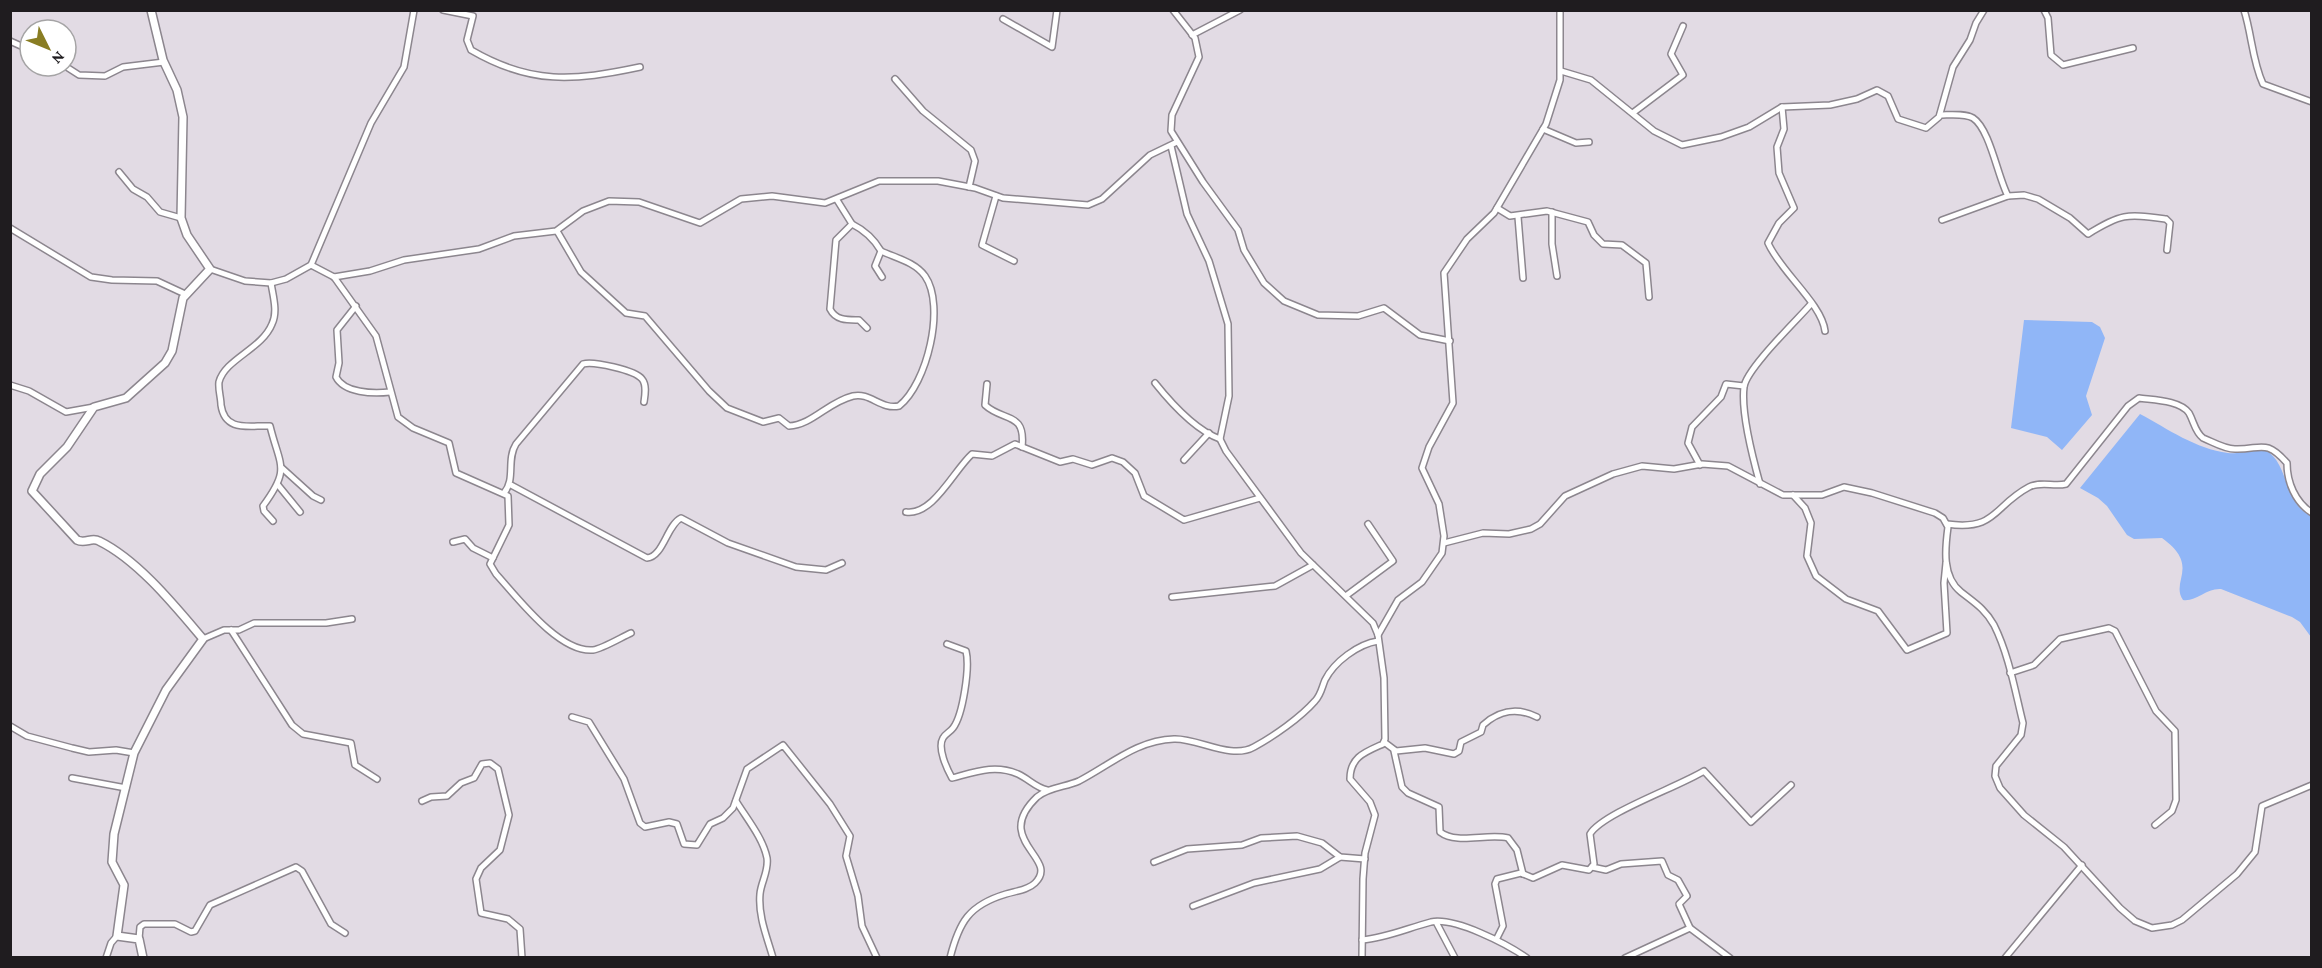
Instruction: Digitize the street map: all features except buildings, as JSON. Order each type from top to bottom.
[{"type":"street","points":[[151,10],[164,62],[177,90],[183,117],[181,218],[187,235],[210,269],[249,281],[271,282],[286,279],[311,265],[371,123],[404,67],[411,43],[414,10]]},
{"type":"street","points":[[443,10],[473,16],[467,40],[471,51],[525,73],[549,78],[582,78],[640,67]]},
{"type":"street","points":[[1003,19],[1052,47],[1057,10]]},
{"type":"street","points":[[1173,10],[1192,35],[1198,50],[1197,63],[1171,119],[1171,131],[1203,182],[1238,230],[1250,261],[1276,296],[1299,309],[1318,315],[1358,316],[1384,308],[1420,335],[1450,340]]},
{"type":"street","points":[[1192,35],[1240,10]]},
{"type":"street","points":[[950,957],[959,925],[971,911],[1002,895],[1031,886],[1039,879],[1041,868],[1022,838],[1020,823],[1029,806],[1049,790],[1078,781],[1133,750],[1159,741],[1183,740],[1239,751],[1253,747],[1314,702],[1338,663],[1378,638],[1398,600],[1417,587],[1438,563],[1444,543],[1438,504],[1422,468],[1429,447],[1449,415],[1453,403],[1450,340],[1443,294],[1444,273],[1467,239],[1497,208],[1543,129],[1557,95],[1561,71],[1560,10]]},
{"type":"street","points":[[1561,71],[1591,80],[1669,140],[1688,146],[1749,127],[1782,107],[1830,105],[1857,99],[1877,90],[1888,96],[1893,111],[1901,122],[1926,128],[1936,122],[1940,114],[1953,68],[1970,40],[1983,10]]},
{"type":"street","points":[[2044,10],[2048,18],[2051,55],[2063,65],[2133,48]]},
{"type":"street","points":[[2244,10],[2250,31],[2253,57],[2263,84],[2312,102]]},
{"type":"street","points":[[1634,112],[1683,75],[1671,54],[1683,26]]},
{"type":"street","points":[[78,74],[105,76],[123,67],[164,62]]},
{"type":"street","points":[[895,79],[921,109],[971,150],[975,161],[969,187]]},
{"type":"street","points":[[1782,107],[1784,129],[1777,147],[1779,173],[1794,208],[1779,223],[1768,243],[1789,277],[1822,320],[1825,331]]},
{"type":"street","points":[[1940,114],[1967,116],[1976,120],[1985,135],[2008,196]]},
{"type":"street","points":[[1543,129],[1576,143],[1589,142]]},
{"type":"street","points":[[334,277],[370,271],[404,260],[478,249],[514,236],[557,231],[583,211],[609,201],[639,202],[700,223],[736,200],[772,196],[819,204],[837,200],[879,182],[938,181],[969,187],[996,196],[1093,203],[1102,199],[1138,164],[1178,142]]},
{"type":"street","points":[[1170,146],[1187,214],[1209,261],[1228,324],[1230,396],[1220,438]]},
{"type":"street","points":[[119,172],[133,189],[147,197],[160,212],[181,218]]},
{"type":"street","points":[[1942,220],[2008,196],[2024,195],[2038,199],[2070,218],[2088,234],[2118,217],[2130,214],[2166,219],[2170,224],[2168,250]]},
{"type":"street","points":[[996,196],[982,245],[1014,261]]},
{"type":"street","points":[[557,231],[580,272],[626,313],[645,316],[709,391],[728,408],[763,422],[779,418],[789,426],[801,425],[832,403],[854,396],[863,396],[887,406],[899,406],[914,386],[933,332],[929,284],[915,267],[881,251],[863,230],[852,224],[837,200]]},
{"type":"street","points":[[1497,208],[1505,215],[1518,217],[1539,211],[1552,212],[1588,222],[1594,235],[1603,244],[1622,246],[1642,259],[1649,273],[1649,297]]},
{"type":"street","points":[[1552,212],[1552,244],[1557,276]]},
{"type":"street","points":[[1518,217],[1523,279]]},
{"type":"street","points":[[852,224],[836,240],[830,309],[836,317],[859,320],[867,328]]},
{"type":"street","points":[[10,228],[91,277],[157,281],[185,294]]},
{"type":"street","points":[[881,251],[875,266],[882,277]]},
{"type":"street","points":[[311,265],[334,277],[356,306],[381,346],[390,392],[396,412],[403,421],[449,443],[456,473],[504,492],[510,505],[509,525],[490,564],[496,574],[567,644],[592,650],[631,633]]},
{"type":"street","points":[[10,385],[28,391],[66,412],[126,398],[165,363],[172,351],[178,310],[185,294],[210,269]]},
{"type":"street","points":[[271,282],[275,315],[270,328],[262,340],[228,367],[219,385],[222,412],[229,421],[246,428],[270,426],[282,468],[278,485],[263,506],[264,511],[273,521]]},
{"type":"street","points":[[1760,484],[1748,426],[1744,386],[1754,368],[1811,304]]},
{"type":"street","points":[[356,306],[337,330],[339,363],[336,377],[341,384],[354,389],[376,394],[390,392]]},
{"type":"street","points":[[504,492],[511,485],[511,455],[516,444],[583,364],[626,370],[638,376],[645,387],[644,402]]},
{"type":"street","points":[[1155,383],[1170,401],[1209,433],[1220,438],[1284,532],[1373,623],[1378,638],[1384,678],[1384,742],[1394,751],[1402,787],[1408,794],[1439,807],[1440,832],[1452,838],[1496,835],[1508,838],[1517,850],[1523,874]]},
{"type":"street","points":[[987,384],[986,405],[1016,421],[1022,434],[1022,447]]},
{"type":"street","points":[[1700,465],[1688,443],[1692,427],[1721,397],[1726,384],[1744,386]]},
{"type":"street","points":[[1444,543],[1483,533],[1509,534],[1531,529],[1540,524],[1565,496],[1613,474],[1642,466],[1674,469],[1700,465],[1728,466],[1778,494],[1822,495],[1839,488],[1852,489],[1935,513],[1947,524],[1974,526],[1995,515],[2028,488],[2042,484],[2066,484],[2128,406],[2139,398],[2160,400],[2182,408],[2189,414],[2203,438],[2234,449],[2259,445],[2266,447],[2287,463],[2286,474],[2298,501],[2312,513]]},
{"type":"street","points":[[94,407],[68,447],[40,474],[32,488],[36,498],[77,540],[100,541],[128,561],[177,607],[203,639]]},
{"type":"street","points":[[1184,460],[1209,433]]},
{"type":"street","points":[[906,512],[920,510],[932,501],[972,454],[992,456],[1015,444],[1060,462],[1073,459],[1092,465],[1106,459],[1117,459],[1133,470],[1144,496],[1184,520],[1260,498]]},
{"type":"street","points":[[282,468],[313,496],[321,500]]},
{"type":"street","points":[[278,485],[300,512]]},
{"type":"street","points":[[511,485],[646,558],[653,556],[672,526],[681,518],[751,552],[796,567],[826,570],[842,563]]},
{"type":"street","points":[[1793,495],[1805,508],[1811,523],[1807,556],[1816,576],[1846,599],[1878,611],[1907,650],[1947,633],[1944,583],[1947,524]]},
{"type":"street","points":[[1347,595],[1393,561],[1368,524]]},
{"type":"street","points":[[453,542],[465,539],[473,548],[493,558]]},
{"type":"street","points":[[1946,563],[1954,585],[1978,603],[1990,618],[2003,646],[2023,729],[1996,766],[1996,781],[2024,815],[2082,865],[2135,921],[2152,928],[2172,925],[2224,887],[2253,854],[2262,806],[2312,785]]},
{"type":"street","points":[[1172,597],[1275,586],[1314,565]]},
{"type":"street","points":[[106,957],[111,943],[117,936],[124,885],[112,862],[113,842],[134,753],[166,690],[203,639],[224,630],[254,623],[326,623],[352,619]]},
{"type":"street","points":[[2010,673],[2034,665],[2063,638],[2109,628],[2119,634],[2156,711],[2175,731],[2176,800],[2172,811],[2155,825]]},
{"type":"street","points":[[231,630],[292,725],[303,734],[351,742],[355,765],[377,779]]},
{"type":"street","points":[[947,644],[966,651],[968,668],[955,723],[942,738],[945,762],[952,778],[981,769],[1000,770],[1015,773],[1035,786],[1049,790]]},
{"type":"street","points":[[1394,751],[1425,748],[1454,753],[1459,751],[1461,742],[1481,732],[1483,725],[1496,716],[1519,709],[1537,717]]},
{"type":"street","points":[[572,717],[589,722],[624,779],[643,825],[674,822],[680,826],[684,844],[695,846],[700,842],[707,827],[727,815],[736,801],[747,768],[783,745],[830,804],[850,836],[846,856],[857,890],[862,926],[877,957]]},
{"type":"street","points":[[10,726],[27,736],[89,752],[116,750],[134,753]]},
{"type":"street","points":[[1362,957],[1365,859],[1375,810],[1353,784],[1350,772],[1360,753],[1384,742]]},
{"type":"street","points":[[422,801],[431,797],[447,796],[461,783],[474,778],[482,764],[490,763],[498,769],[510,815],[500,850],[481,868],[476,882],[481,913],[508,919],[520,929],[522,957]]},
{"type":"street","points":[[1593,867],[1589,839],[1594,827],[1704,771],[1751,822],[1791,785]]},
{"type":"street","points":[[72,778],[126,788]]},
{"type":"street","points":[[736,801],[761,841],[768,863],[761,884],[759,910],[773,957]]},
{"type":"street","points":[[1154,862],[1187,849],[1242,845],[1261,838],[1297,836],[1322,843],[1340,857],[1365,859]]},
{"type":"street","points":[[1193,906],[1254,883],[1320,869],[1340,857]]},
{"type":"street","points":[[1497,938],[1503,926],[1495,881],[1500,877],[1523,874],[1531,878],[1562,865],[1587,870],[1593,867],[1606,870],[1621,864],[1662,861],[1668,875],[1678,880],[1687,896],[1679,904],[1690,928],[1731,957]]},
{"type":"street","points":[[2005,957],[2013,955],[2082,865]]},
{"type":"street","points":[[143,957],[139,939],[140,927],[144,924],[175,924],[191,932],[195,931],[210,905],[296,867],[302,871],[333,927],[345,933]]},
{"type":"street","points":[[1362,940],[1436,921],[1497,938],[1527,957]]},
{"type":"street","points":[[1436,921],[1455,957]]},
{"type":"street","points":[[1625,957],[1690,928]]},
{"type":"street","points":[[117,936],[139,939]]},
{"type":"water","points":[[2024,320],[2092,322],[2100,327],[2105,338],[2086,396],[2092,415],[2062,450],[2047,437],[2011,428]]},
{"type":"water","points":[[2140,414],[2183,438],[2216,451],[2232,453],[2261,449],[2273,456],[2295,502],[2311,516],[2311,637],[2300,622],[2292,617],[2221,589],[2183,600],[2180,593],[2182,565],[2174,548],[2162,538],[2134,539],[2127,535],[2107,506],[2080,488]]}]
